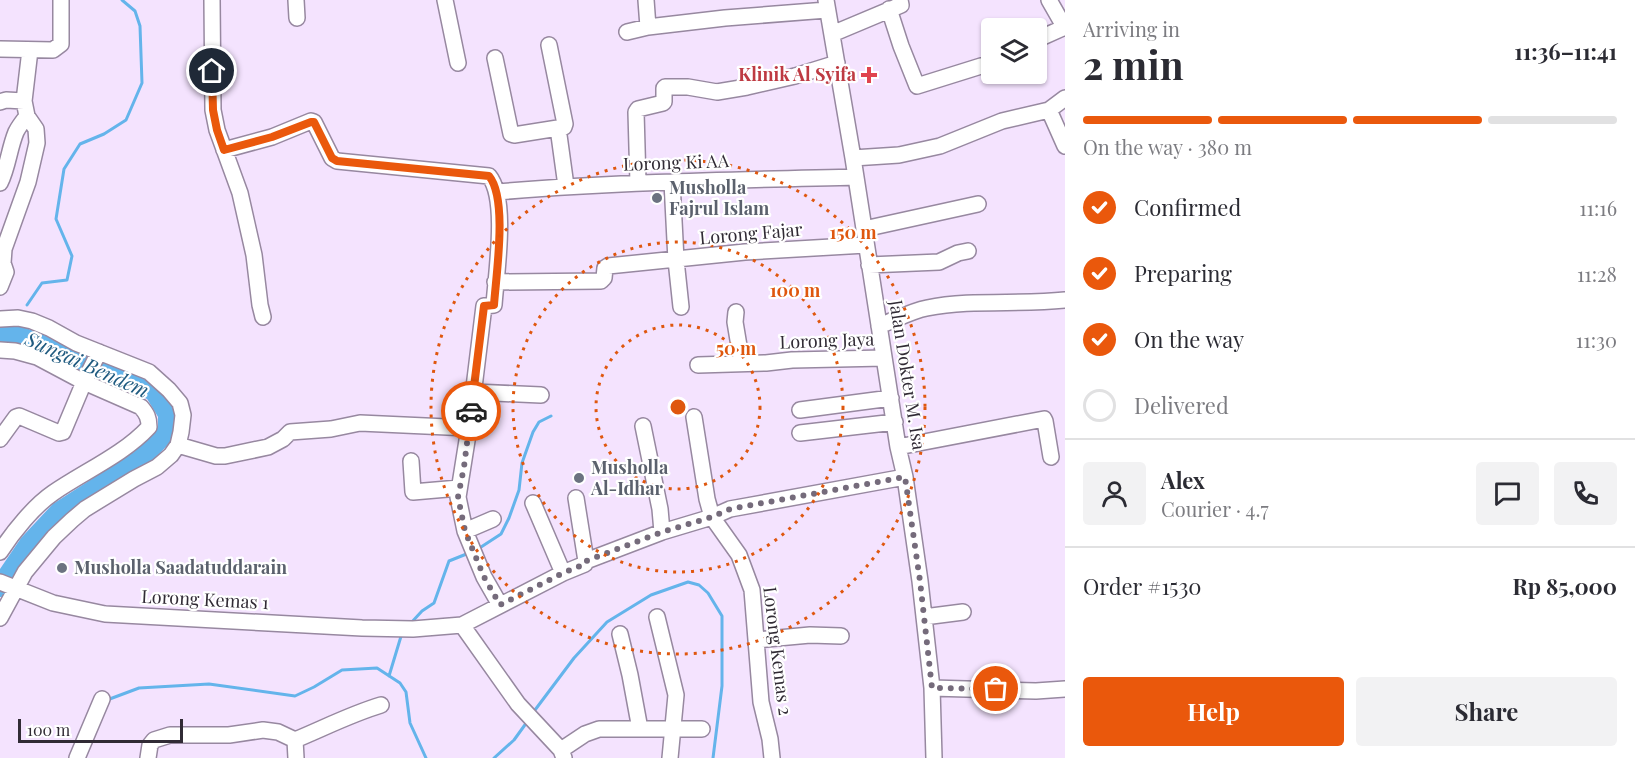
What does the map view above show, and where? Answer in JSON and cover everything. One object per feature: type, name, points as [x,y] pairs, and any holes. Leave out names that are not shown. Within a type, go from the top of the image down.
[{"type":"street","points":[[0,49],[53,50],[61,44],[61,0]]},
{"type":"street","points":[[212,0],[213,110],[217,130],[240,193],[254,255],[260,305],[264,317]]},
{"type":"street","points":[[296,0],[297,18]]},
{"type":"street","points":[[445,0],[458,63]]},
{"type":"street","points":[[646,0],[648,27]]},
{"type":"street","points":[[1047,35],[1065,28],[1049,0]]},
{"type":"street","points":[[627,32],[648,27],[826,5]]},
{"type":"street","name":"Jalan Dokter M. Isa","points":[[826,5],[853,158],[898,447],[905,477],[932,688],[934,758]]},
{"type":"street","points":[[832,34],[895,5],[901,46],[916,86],[981,66]]},
{"type":"street","points":[[495,58],[512,134],[564,127],[549,45]]},
{"type":"street","points":[[0,183],[26,108],[30,50]]},
{"type":"street","points":[[638,183],[636,112],[663,104],[664,88],[688,87],[717,92],[795,76],[837,63]]},
{"type":"street","points":[[0,102],[6,100],[26,108],[35,125],[37,143],[28,182],[4,249],[3,263],[6,272],[0,287]]},
{"type":"street","points":[[853,158],[898,154],[940,146],[1002,121],[1057,104],[1065,146]]},
{"type":"street","points":[[224,150],[272,137],[314,122],[332,158],[337,161],[491,178],[497,192],[500,236],[494,305],[484,306],[464,467],[458,497],[465,531],[484,577],[500,605]]},
{"type":"street","points":[[558,128],[566,186]]},
{"type":"street","name":"Lorong Ki AA","points":[[497,192],[566,186],[856,177]]},
{"type":"street","points":[[672,182],[681,307]]},
{"type":"street","points":[[864,229],[978,204]]},
{"type":"street","name":"Lorong Fajar","points":[[495,282],[601,280],[608,266],[745,252],[866,245]]},
{"type":"street","points":[[869,265],[939,262],[968,251]]},
{"type":"street","points":[[879,326],[925,308],[974,303],[1033,303],[1065,300]]},
{"type":"street","points":[[736,312],[735,322],[742,364]]},
{"type":"street","points":[[0,319],[18,318],[32,321],[97,355],[148,372],[158,378],[175,396],[180,403],[183,415],[178,445],[171,456],[72,519],[25,572],[8,585],[0,618]]},
{"type":"street","points":[[0,350],[15,351],[37,357],[86,378],[141,407],[148,414],[149,427],[120,451],[51,495],[13,532],[0,552]]},
{"type":"street","points":[[0,439],[16,417],[22,416],[59,433],[63,432],[97,355]]},
{"type":"street","name":"Lorong Jaya","points":[[698,365],[884,358]]},
{"type":"street","points":[[473,392],[541,395]]},
{"type":"street","points":[[800,410],[891,398]]},
{"type":"street","name":"Lorong Kemas 2","points":[[694,417],[712,517],[739,555],[752,590],[761,702],[772,758]]},
{"type":"street","points":[[898,447],[1044,419],[1051,458]]},
{"type":"street","points":[[800,433],[894,422]]},
{"type":"street","points":[[178,445],[216,456],[268,447],[283,439],[290,432],[331,429],[360,423],[469,428]]},
{"type":"street","points":[[643,426],[660,509],[662,532]]},
{"type":"street","points":[[411,461],[412,492],[459,488]]},
{"type":"street","points":[[702,729],[599,729],[585,734],[562,754],[518,704],[462,625],[585,564],[586,561],[730,509],[905,477]]},
{"type":"street","points":[[576,498],[586,561]]},
{"type":"street","points":[[533,503],[563,573]]},
{"type":"street","points":[[465,531],[493,519]]},
{"type":"street","name":"Lorong Kemas 1","points":[[8,585],[53,603],[105,614],[175,616],[352,628],[412,629],[462,625]]},
{"type":"street","points":[[924,617],[963,612]]},
{"type":"street","points":[[657,616],[676,695],[670,758]]},
{"type":"street","points":[[620,634],[640,729]]},
{"type":"street","points":[[757,640],[810,635],[841,636]]},
{"type":"street","points":[[932,688],[1036,691],[1065,688]]},
{"type":"street","points":[[77,758],[102,699]]},
{"type":"street","points":[[148,758],[150,745],[154,740],[170,735],[229,735],[262,730],[278,732],[295,740],[338,719],[381,705]]},
{"type":"street","points":[[295,740],[296,758]]},
{"type":"waterway","points":[[27,305],[42,283],[67,280],[72,256],[56,219],[64,169],[80,144],[104,134],[126,120],[142,83],[140,26],[135,11],[122,0]]},
{"type":"waterway","points":[[17,335],[20,325]]},
{"type":"waterway","name":"Sungai Bendem","points":[[0,336],[17,335],[154,391],[168,414],[168,430],[140,460],[59,512],[29,544],[0,587]]},
{"type":"waterway","points":[[478,549],[501,534],[519,490],[522,463],[533,432],[539,422],[551,416]]},
{"type":"waterway","points":[[410,624],[422,611],[434,603],[449,561],[469,553]]},
{"type":"waterway","points":[[532,714],[574,658],[607,622],[651,595],[688,582],[699,585],[708,593],[722,616],[722,686],[713,758]]},
{"type":"waterway","points":[[389,676],[402,633]]},
{"type":"waterway","points":[[107,700],[139,688],[209,684],[295,696],[342,670],[377,668],[400,683],[406,692],[410,723],[426,758]]},
{"type":"waterway","points":[[494,758],[514,740],[527,722]]},
{"type":"way so far","points":[[471,411],[458,497],[465,531],[484,577],[500,605],[585,564],[586,561],[730,509],[905,477],[932,688],[996,689]]},
{"type":"place","name":"Klinik Al Syifa","points":[[869,75]]},
{"type":"place","name":"Musholla Fajrul Islam","points":[[657,198]]},
{"type":"place","name":"Musholla Al-Idhar","points":[[579,478]]},
{"type":"place","name":"Musholla Saadatuddarain","points":[[62,568]]},
{"type":"route","points":[[212,71],[213,110],[224,150],[272,137],[314,122],[332,158],[337,161],[491,178],[497,192],[500,236],[494,305],[484,306],[471,411]]}]
